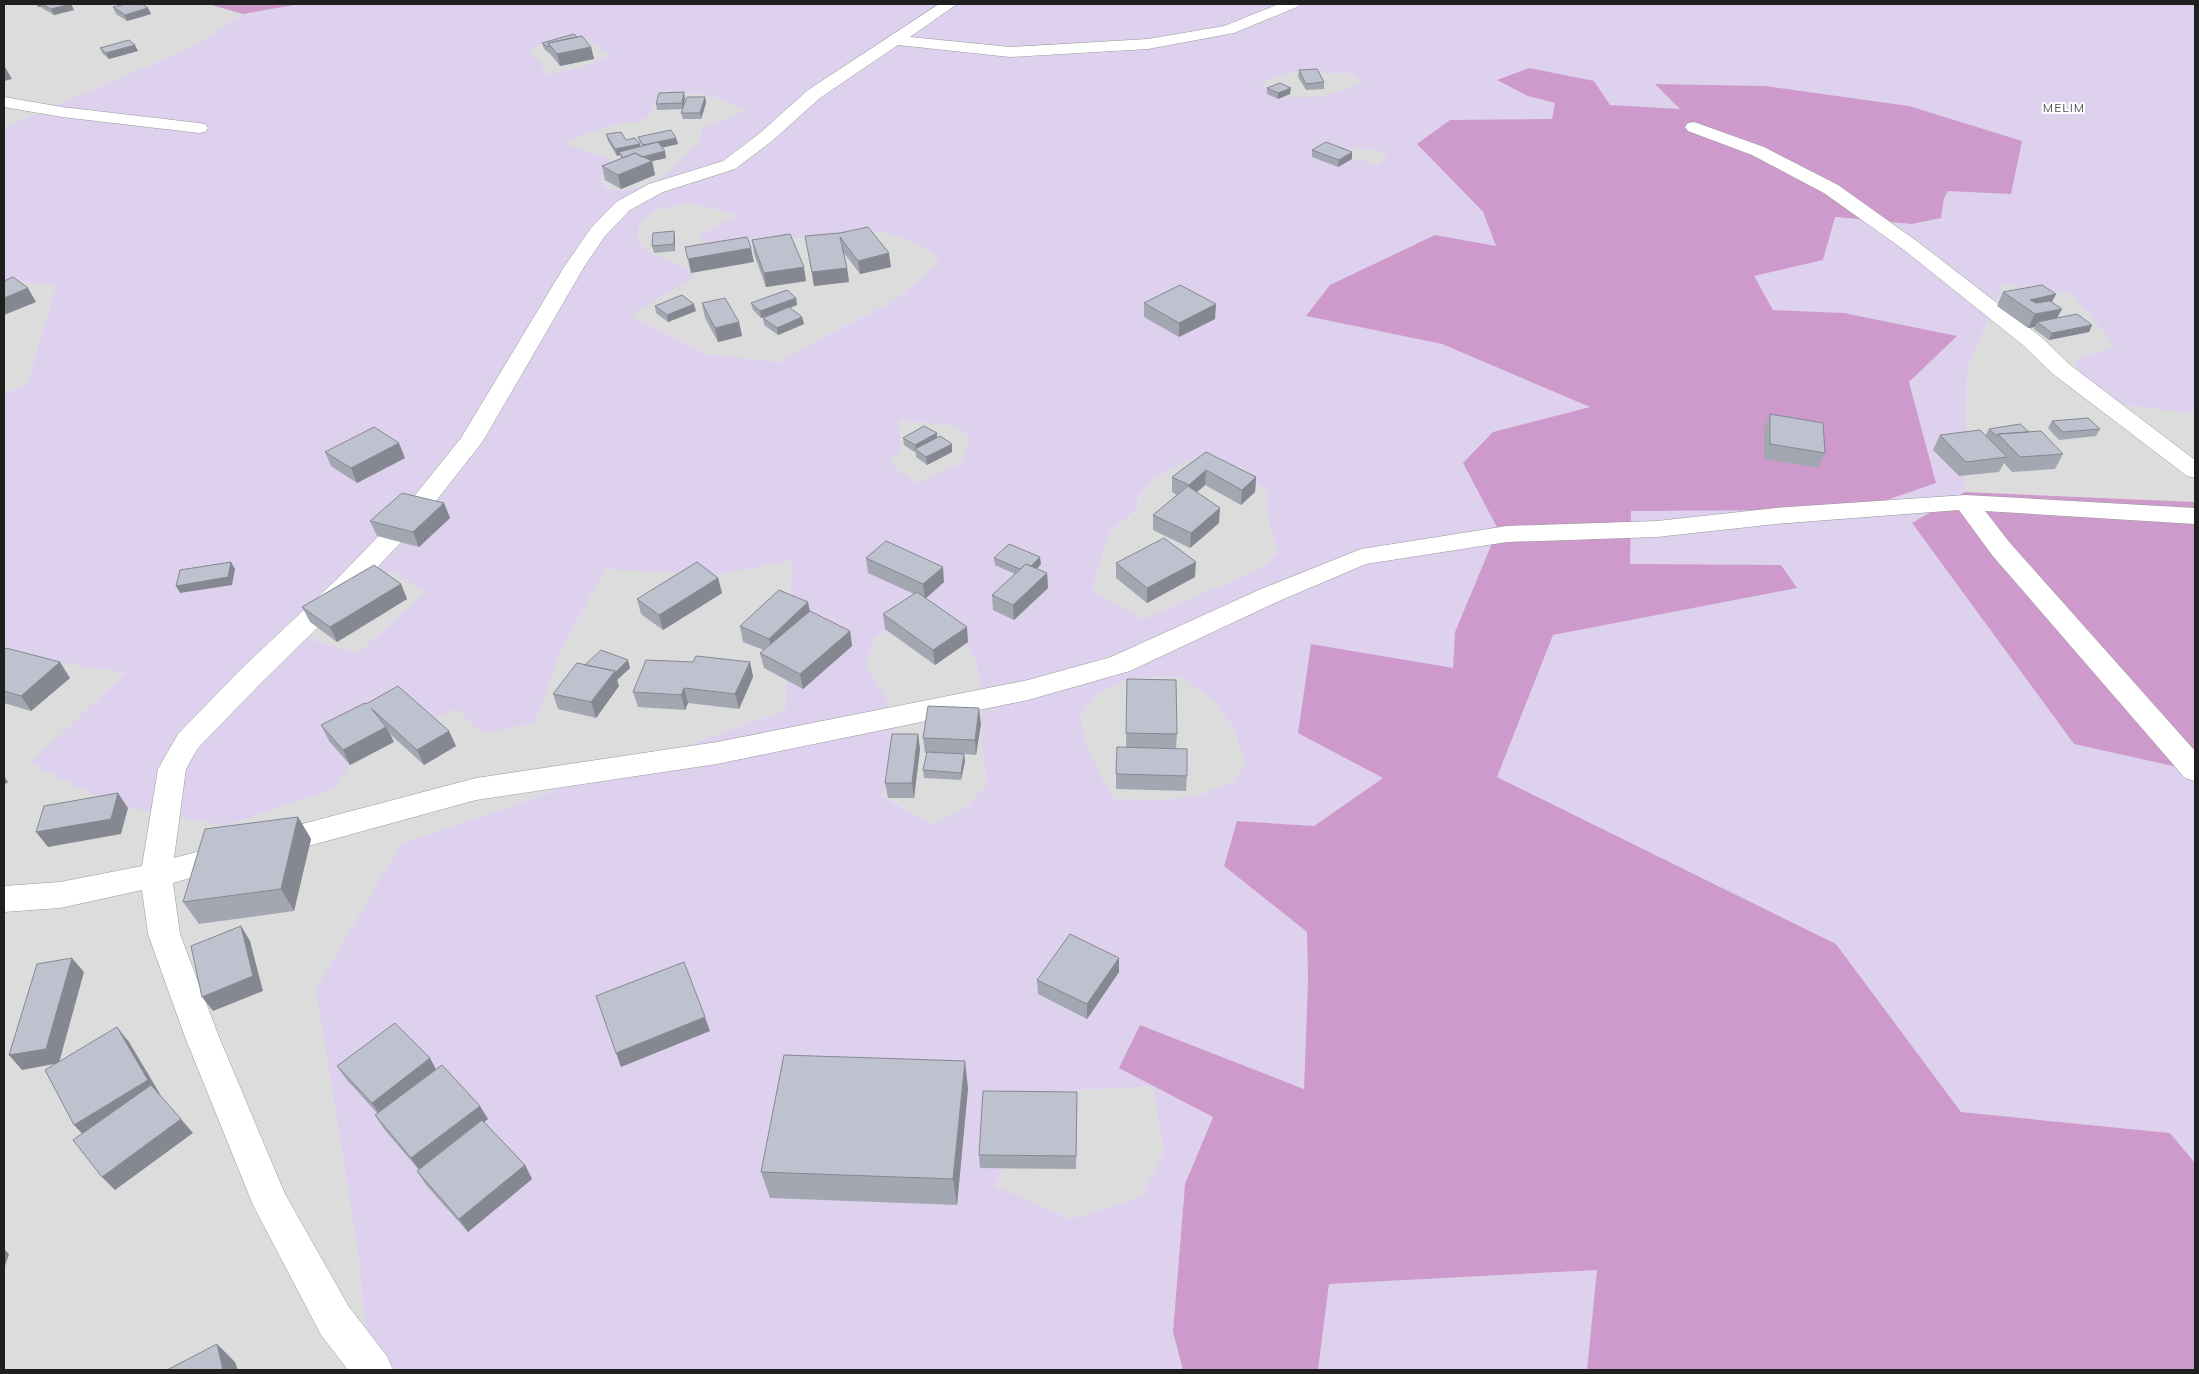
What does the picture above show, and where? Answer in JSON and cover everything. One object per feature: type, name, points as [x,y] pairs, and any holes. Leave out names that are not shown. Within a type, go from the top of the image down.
[{"type":"street","points":[[373,1370],[335,1321],[271,1205],[202,1037],[164,934],[156,875],[172,769],[188,741],[346,585],[414,512],[471,441],[574,268],[598,232],[623,206],[656,188],[729,165],[766,137],[814,94],[949,4]]},
{"type":"street","points":[[896,40],[1010,52],[1148,44],[1228,30],[1292,4]]},
{"type":"street","points":[[4,102],[62,112],[199,128]]},
{"type":"street","points":[[1694,127],[1758,151],[1831,189],[1911,246],[2032,341],[2061,369],[2195,471]]},
{"type":"street","points":[[1966,502],[2001,549],[2195,770]]},
{"type":"street","points":[[4,899],[60,895],[156,875],[476,790],[717,752],[1028,690],[1120,664],[1270,595],[1361,557],[1507,534],[1657,529],[1776,516],[1966,502],[2195,516]]},
{"type":"shaded area","points":[[4,4],[208,4],[243,14],[192,47],[4,128]]},
{"type":"shaded area","points":[[208,4],[300,4],[243,14]]},
{"type":"shaded area","points":[[300,4],[2195,4],[2195,414],[2097,401],[2073,360],[2115,346],[2072,294],[2003,284],[1967,370],[1965,492],[1912,523],[2074,744],[2195,771],[2195,1163],[2170,1133],[1961,1112],[1836,944],[1497,777],[1552,635],[1796,588],[1781,565],[1629,565],[1631,511],[1858,510],[1936,483],[1909,382],[1956,336],[1844,313],[1773,310],[1753,276],[1823,260],[1834,217],[1912,224],[1941,218],[1944,198],[1948,191],[1909,106],[1766,86],[1656,84],[1681,110],[1609,105],[1594,81],[1528,96],[1555,103],[1552,119],[1521,121],[1417,144],[1483,213],[1496,246],[1306,316],[1442,344],[1591,407],[1493,432],[1498,529],[1455,632],[1453,669],[1311,644],[1383,778],[1314,826],[1237,821],[1224,866],[1307,932],[1308,980],[1304,1089],[1140,1025],[1153,1086],[1213,1116],[1185,1184],[1173,1332],[1183,1370],[369,1370],[358,1250],[316,989],[401,844],[785,711],[792,560],[718,575],[605,569],[560,653],[535,723],[482,733],[456,709],[359,752],[334,789],[225,826],[112,804],[30,763],[126,673],[52,661],[4,645],[4,394],[27,384],[56,286],[4,279],[4,128],[192,47],[243,14]],"holes":[[[569,37],[586,39],[610,55],[589,65],[545,75],[541,62],[530,51],[539,45]],[[1307,70],[1327,74],[1349,72],[1363,83],[1321,97],[1288,97],[1260,84],[1272,78]],[[660,91],[709,95],[748,110],[703,128],[698,143],[664,176],[647,187],[626,190],[609,189],[599,180],[611,167],[611,159],[564,143],[615,124],[637,122],[648,117]],[[1353,147],[1387,154],[1379,165],[1341,155]],[[691,203],[737,215],[699,235],[710,248],[804,237],[884,232],[921,245],[940,261],[896,300],[823,337],[781,362],[705,354],[631,316],[695,275],[685,267],[655,255],[638,242],[639,225],[656,210]],[[900,420],[956,426],[970,439],[961,463],[917,484],[889,462],[901,449]],[[1187,460],[1202,460],[1241,467],[1266,491],[1269,523],[1278,552],[1264,567],[1142,620],[1092,589],[1110,532],[1138,509],[1137,500],[1153,479]],[[393,572],[426,592],[359,652],[322,644],[287,624],[337,581]],[[904,623],[961,635],[976,661],[980,682],[982,748],[987,784],[967,807],[932,824],[881,795],[890,775],[895,726],[889,704],[866,664],[875,637]],[[1152,677],[1183,678],[1214,701],[1234,729],[1246,764],[1233,782],[1203,794],[1169,800],[1115,799],[1101,777],[1086,743],[1080,716],[1097,695],[1125,680]],[[1153,1086],[1164,1152],[1142,1196],[1071,1219],[995,1186],[1039,1092]]]},
{"type":"shaded area","points":[[569,37],[586,39],[610,55],[589,65],[545,75],[541,62],[530,51],[539,45]]},
{"type":"shaded area","points":[[1529,68],[1594,81],[1610,105],[1680,109],[1655,84],[1766,86],[1909,106],[2022,141],[2011,194],[1948,191],[1944,198],[1941,218],[1912,224],[1835,217],[1823,260],[1754,276],[1773,310],[1844,313],[1957,336],[1909,382],[1936,483],[1858,510],[1631,511],[1630,564],[1781,565],[1797,588],[1553,635],[1497,777],[1836,944],[1961,1112],[2170,1133],[2195,1163],[2195,1370],[1587,1370],[1597,1270],[1329,1284],[1318,1370],[1183,1370],[1173,1332],[1185,1184],[1213,1117],[1119,1068],[1140,1025],[1304,1089],[1308,980],[1307,932],[1224,866],[1237,821],[1314,826],[1383,778],[1298,733],[1311,644],[1453,668],[1455,632],[1498,529],[1463,463],[1493,432],[1590,407],[1442,344],[1306,316],[1330,285],[1435,235],[1496,246],[1483,212],[1417,144],[1450,120],[1552,119],[1555,103],[1528,96],[1497,80]]},
{"type":"shaded area","points":[[1307,70],[1327,74],[1349,72],[1363,83],[1321,97],[1288,97],[1260,84],[1272,78]]},
{"type":"shaded area","points":[[660,91],[709,95],[749,110],[703,128],[698,143],[664,176],[647,187],[626,190],[610,189],[599,180],[611,167],[563,143],[616,124],[637,122],[648,117]]},
{"type":"shaded area","points":[[1353,147],[1388,153],[1379,165],[1341,155]]},
{"type":"shaded area","points":[[691,203],[737,215],[699,235],[710,248],[804,237],[884,232],[921,245],[941,261],[896,300],[823,337],[781,362],[705,354],[630,316],[694,275],[685,267],[655,255],[638,242],[639,225],[656,210]]},
{"type":"shaded area","points":[[4,279],[56,286],[27,384],[4,394]]},
{"type":"shaded area","points":[[2003,284],[2072,294],[2115,346],[2073,360],[2097,401],[2195,414],[2195,502],[1965,492],[1967,370]]},
{"type":"shaded area","points":[[900,420],[956,426],[970,439],[961,463],[917,484],[889,462],[901,449]]},
{"type":"shaded area","points":[[1187,460],[1202,460],[1241,468],[1266,491],[1269,523],[1278,552],[1264,567],[1142,620],[1092,589],[1110,532],[1138,510],[1137,501],[1153,479]]},
{"type":"shaded area","points":[[1965,492],[2195,502],[2195,771],[2074,744],[1912,523]]},
{"type":"shaded area","points":[[792,559],[785,711],[401,844],[358,1250],[369,1370],[4,1370],[4,645],[52,661],[126,673],[31,763],[359,752],[456,709],[535,723],[560,653],[605,569],[718,575]]},
{"type":"shaded area","points":[[394,572],[426,592],[359,652],[323,644],[287,624],[337,581]]},
{"type":"shaded area","points":[[904,623],[961,635],[976,661],[980,682],[982,748],[987,785],[967,807],[932,824],[881,794],[890,775],[866,664],[875,637]]},
{"type":"shaded area","points":[[1152,677],[1183,678],[1214,701],[1234,729],[1246,764],[1233,783],[1203,794],[1169,800],[1116,799],[1101,777],[1086,743],[1080,715],[1097,695],[1125,680]]},
{"type":"shaded area","points":[[1153,1086],[1164,1152],[1142,1196],[1071,1219],[995,1186],[1039,1092]]},
{"type":"shaded area","points":[[1598,1270],[1587,1370],[1318,1370],[1329,1284]]},
{"type":"building","points":[[42,4],[71,4],[51,9]]},
{"type":"building","points":[[126,4],[142,4],[148,8],[125,15],[113,7]]},
{"type":"building","points":[[574,34],[577,37],[548,43],[548,47],[542,43]]},
{"type":"building","points":[[582,36],[591,47],[557,54],[548,43]]},
{"type":"building","points":[[129,40],[135,45],[106,53],[100,48]]},
{"type":"building","points":[[1317,69],[1324,82],[1306,84],[1299,70]]},
{"type":"building","points":[[1280,83],[1291,88],[1278,93],[1267,88]]},
{"type":"building","points":[[684,92],[682,103],[656,104],[659,93]]},
{"type":"building","points":[[687,97],[705,97],[700,113],[681,113]]},
{"type":"building","points":[[671,130],[676,138],[643,145],[638,137]]},
{"type":"building","points":[[621,132],[626,140],[635,138],[640,144],[615,149],[606,134]]},
{"type":"building","points":[[658,142],[665,151],[642,157],[635,153],[623,158],[619,152]]},
{"type":"building","points":[[1326,142],[1352,152],[1339,160],[1312,150]]},
{"type":"building","points":[[635,153],[652,161],[618,175],[602,166]]},
{"type":"building","points":[[868,227],[889,253],[858,261],[840,237],[847,268],[812,272],[805,236],[840,233]]},
{"type":"building","points":[[674,231],[674,244],[652,246],[653,233]]},
{"type":"building","points":[[790,234],[804,267],[764,273],[752,240]]},
{"type":"building","points":[[747,237],[751,248],[688,259],[685,247]]},
{"type":"building","points":[[13,277],[28,288],[4,298],[4,281]]},
{"type":"building","points":[[1180,285],[1216,304],[1179,323],[1144,303]]},
{"type":"building","points":[[2042,285],[2056,294],[2030,300],[2036,303],[2050,301],[2062,309],[2035,314],[2003,292]]},
{"type":"building","points":[[787,290],[796,298],[760,311],[751,303]]},
{"type":"building","points":[[682,295],[694,304],[667,315],[655,306]]},
{"type":"building","points":[[725,298],[739,322],[715,328],[702,303]]},
{"type":"building","points":[[789,307],[802,317],[777,328],[763,318]]},
{"type":"building","points":[[2077,314],[2092,325],[2052,333],[2037,322]]},
{"type":"building","points":[[1770,414],[1823,423],[1825,453],[1770,444]]},
{"type":"building","points":[[2088,418],[2100,429],[2063,432],[2052,421]]},
{"type":"building","points":[[2020,424],[2029,432],[1998,434],[1997,436],[1989,429]]},
{"type":"building","points":[[924,426],[937,433],[915,445],[903,438]]},
{"type":"building","points":[[374,427],[399,443],[351,468],[325,452]]},
{"type":"building","points":[[1980,430],[2007,457],[1966,462],[1940,435]]},
{"type":"building","points":[[2041,431],[2063,454],[2020,457],[1998,434]]},
{"type":"building","points":[[940,436],[952,444],[926,457],[915,449]]},
{"type":"building","points":[[1206,452],[1256,477],[1242,490],[1206,470],[1189,485],[1172,477]]},
{"type":"building","points":[[1188,486],[1220,508],[1191,533],[1153,515]]},
{"type":"building","points":[[402,493],[444,503],[413,532],[370,521]]},
{"type":"building","points":[[1164,538],[1196,562],[1147,588],[1116,563]]},
{"type":"building","points":[[886,541],[943,567],[923,584],[866,558]]},
{"type":"building","points":[[1009,544],[1040,557],[1031,566],[1026,564],[1020,569],[994,558]]},
{"type":"building","points":[[231,562],[228,577],[176,586],[180,570]]},
{"type":"building","points":[[697,562],[718,578],[659,615],[637,599]]},
{"type":"building","points":[[1026,564],[1047,573],[1013,605],[992,595]]},
{"type":"building","points":[[374,565],[401,584],[330,627],[302,607]]},
{"type":"building","points":[[779,590],[808,602],[769,639],[740,626]]},
{"type":"building","points":[[917,592],[967,627],[933,650],[883,614]]},
{"type":"building","points":[[810,611],[850,631],[800,674],[760,653]]},
{"type":"building","points":[[6,648],[60,662],[21,696],[4,691],[4,650]]},
{"type":"building","points":[[601,650],[628,660],[615,673],[615,671],[585,665]]},
{"type":"building","points":[[696,656],[750,662],[735,694],[684,688],[681,695],[633,692],[646,660],[693,662]]},
{"type":"building","points":[[577,663],[615,671],[591,702],[553,694]]},
{"type":"building","points":[[1127,679],[1176,680],[1177,734],[1126,733]]},
{"type":"building","points":[[398,686],[449,731],[417,750],[371,708],[386,727],[343,750],[321,725],[366,704]]},
{"type":"building","points":[[928,706],[979,708],[975,740],[923,738]]},
{"type":"building","points":[[892,734],[918,734],[912,783],[885,783]]},
{"type":"building","points":[[1117,747],[1187,749],[1187,776],[1116,774]]},
{"type":"building","points":[[927,752],[964,754],[961,773],[923,770]]},
{"type":"building","points":[[118,793],[111,819],[36,832],[44,806]]},
{"type":"building","points":[[298,817],[281,889],[183,902],[205,829]]},
{"type":"building","points":[[241,926],[253,976],[202,997],[191,946]]},
{"type":"building","points":[[1070,934],[1119,958],[1087,1004],[1037,980]]},
{"type":"building","points":[[72,958],[46,1049],[9,1055],[37,964]]},
{"type":"building","points":[[684,962],[705,1017],[616,1053],[596,996]]},
{"type":"building","points":[[395,1023],[430,1058],[372,1103],[337,1066]]},
{"type":"building","points":[[117,1027],[148,1080],[74,1125],[45,1070]]},
{"type":"building","points":[[784,1055],[965,1061],[953,1179],[761,1172]]},
{"type":"building","points":[[442,1065],[480,1106],[411,1158],[375,1115]]},
{"type":"building","points":[[151,1085],[181,1119],[102,1177],[73,1140]]},
{"type":"building","points":[[983,1091],[1077,1092],[1076,1156],[979,1155]]},
{"type":"building","points":[[482,1120],[525,1165],[459,1219],[417,1171]]},
{"type":"building","points":[[217,1344],[223,1370],[167,1370]]},
{"type":"district","name":"MELIM","points":[[2064,108]]}]
